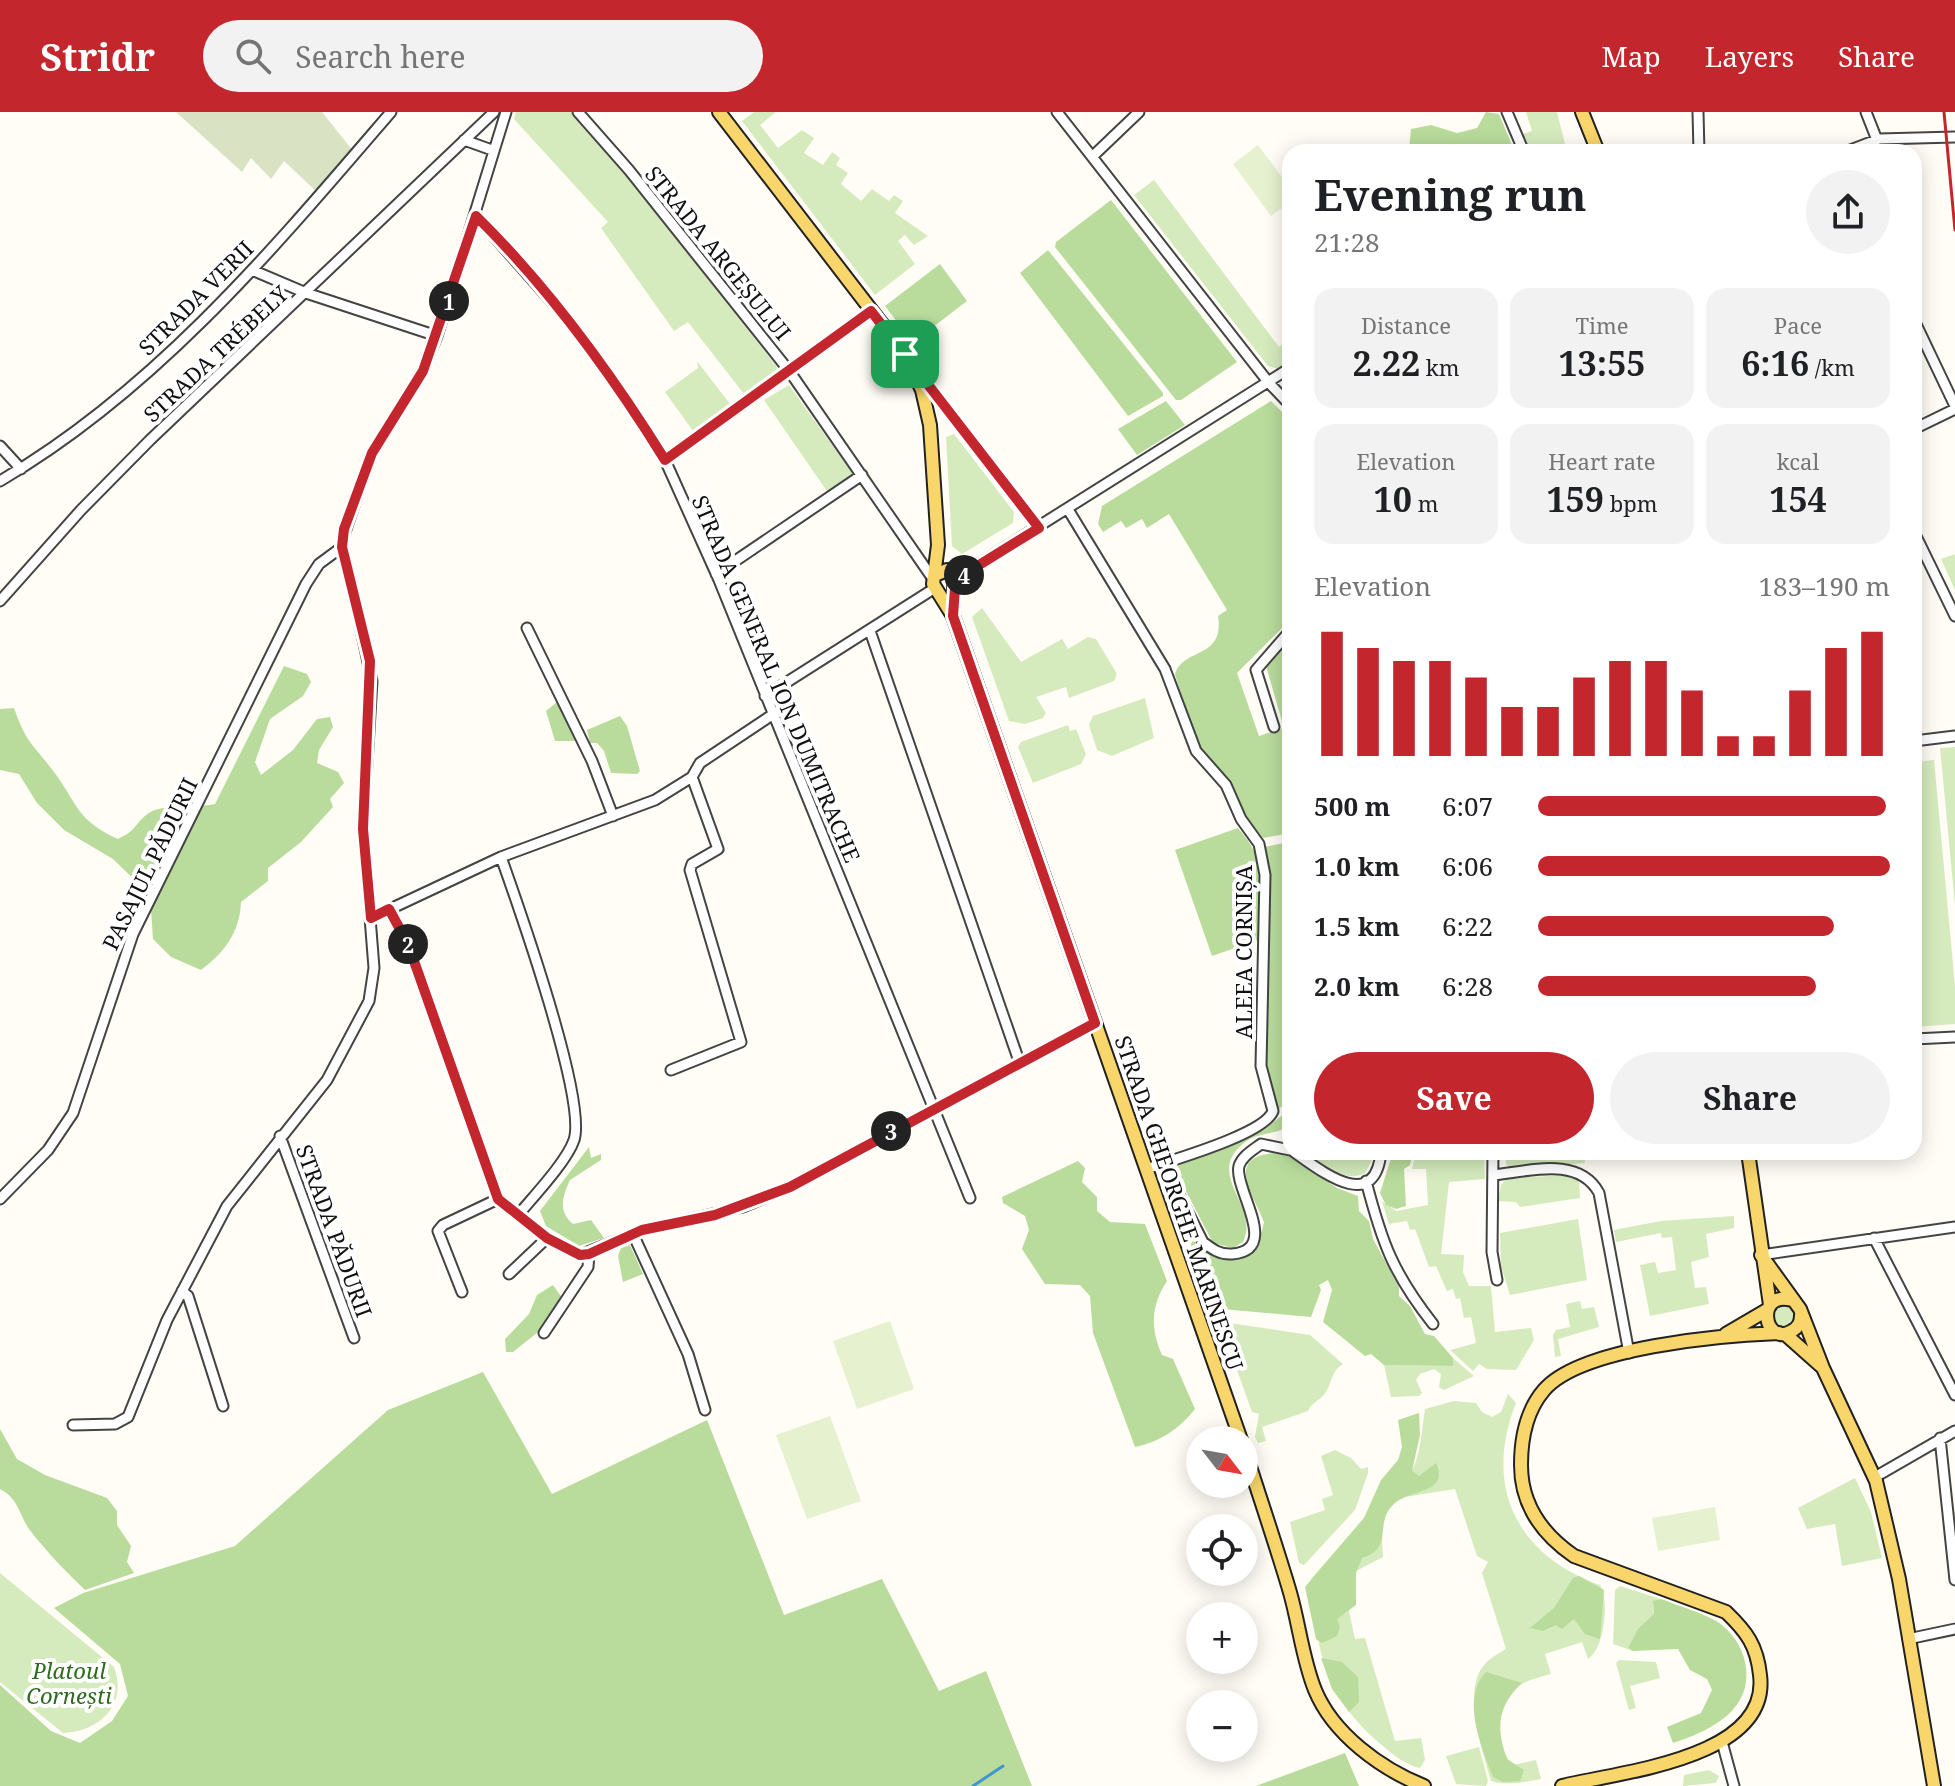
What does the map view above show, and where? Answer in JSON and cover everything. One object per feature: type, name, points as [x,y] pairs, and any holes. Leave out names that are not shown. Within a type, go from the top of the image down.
[{"type":"main road","name":"STRADA GHEORGHE MARINESCU","points":[[719,112],[905,354],[922,390],[930,425],[938,545],[936,584],[953,616],[1236,1426]]},
{"type":"main road","points":[[1582,112],[1594,144]]},
{"type":"main road","points":[[1586,125],[1587,144]]},
{"type":"main road","name":"STRADA GHEORGHE MARINESCU","points":[[938,545],[953,578],[953,616]]},
{"type":"main road","points":[[942,570],[953,578],[948,593],[936,584],[942,570]]},
{"type":"main road","points":[[1749,1160],[1770,1327],[1782,1333],[1823,1368]]},
{"type":"main road","points":[[1761,1255],[1801,1315],[1875,1477],[1887,1520],[1934,1786]]},
{"type":"main road","points":[[1723,1335],[1780,1299],[1792,1300]]},
{"type":"main road","points":[[1562,1786],[1699,1753],[1722,1742],[1742,1726],[1756,1705],[1761,1683],[1758,1652],[1746,1630],[1726,1612],[1574,1556],[1554,1542],[1528,1505],[1521,1470],[1521,1438],[1531,1410],[1544,1390],[1578,1367],[1629,1353],[1723,1335],[1795,1330],[1801,1315]]},
{"type":"main road","points":[[1258,1492],[1290,1591],[1316,1692],[1358,1746],[1383,1764],[1424,1786]]},
{"type":"street","name":"STRADA TRÉBELY","points":[[0,601],[81,510],[140,450],[308,293],[494,112]]},
{"type":"street","name":"STRADA PĂDURII","points":[[73,1425],[115,1424],[128,1417],[182,1291],[227,1206],[338,1063],[367,1007],[374,968],[363,829],[370,661],[342,547],[344,529],[372,453],[423,371],[437,336],[492,168],[492,150],[506,112]]},
{"type":"street","name":"STRADA ARGEȘULUI","points":[[578,112],[629,170],[790,372],[936,584]]},
{"type":"street","points":[[1057,112],[1282,397]]},
{"type":"street","points":[[1093,156],[1139,112]]},
{"type":"street","points":[[1507,112],[1521,144]]},
{"type":"street","points":[[1698,112],[1699,144]]},
{"type":"street","points":[[1866,112],[1877,140]]},
{"type":"street","name":"STRADA VERII","points":[[0,481],[90,421],[171,351],[252,270],[384,115]]},
{"type":"street","points":[[1866,144],[1877,140],[1955,137]]},
{"type":"street","points":[[464,140],[492,150]]},
{"type":"street","name":"STRADA GENERAL ION DUMITRACHE","points":[[476,216],[566,318],[636,413],[665,460],[716,574],[970,1198]]},
{"type":"street","points":[[252,270],[308,293],[437,336]]},
{"type":"street","points":[[665,460],[871,311]]},
{"type":"street","points":[[1922,337],[1955,407],[1922,425]]},
{"type":"street","points":[[905,354],[1039,528]]},
{"type":"street","points":[[953,578],[1069,511],[1282,374]]},
{"type":"street","points":[[0,446],[21,469]]},
{"type":"street","points":[[716,574],[862,475]]},
{"type":"street","name":"ALEEA CORNIȘA","points":[[1069,511],[1165,669],[1191,741],[1226,785],[1262,854],[1265,875],[1261,1066],[1273,1111],[1265,1124],[1146,1169]]},
{"type":"street","name":"PASAJUL PĂDURII","points":[[0,1199],[48,1150],[73,1113],[133,934],[198,810],[306,584],[330,553],[342,547]]},
{"type":"street","points":[[1922,548],[1955,616]]},
{"type":"street","points":[[765,696],[870,631],[936,584]]},
{"type":"street","points":[[527,628],[592,761],[613,816]]},
{"type":"street","points":[[870,631],[1020,1064]]},
{"type":"street","points":[[1274,727],[1256,670],[1282,640]]},
{"type":"street","points":[[371,918],[501,857],[655,800],[692,777],[700,763],[772,715]]},
{"type":"street","points":[[1922,740],[1955,736]]},
{"type":"street","points":[[671,1070],[741,1042],[690,870],[692,864],[718,849],[692,777]]},
{"type":"street","points":[[501,857],[555,1028],[576,1117],[572,1144],[519,1214]]},
{"type":"street","points":[[389,909],[408,944],[498,1199],[547,1238],[580,1255],[633,1234],[743,1207],[790,1187],[1095,1023]]},
{"type":"street","points":[[1922,1039],[1955,1037]]},
{"type":"street","name":"STRADA PĂDURII","points":[[280,1136],[354,1338]]},
{"type":"street","points":[[1163,1163],[1203,1242],[1222,1254],[1239,1253],[1250,1244],[1255,1231],[1254,1218],[1239,1179],[1239,1165],[1249,1152],[1261,1144],[1282,1149]]},
{"type":"street","points":[[1305,1160],[1337,1182],[1366,1184]]},
{"type":"street","points":[[1366,1184],[1379,1160]]},
{"type":"street","points":[[1493,1160],[1492,1252],[1497,1280]]},
{"type":"street","points":[[1494,1175],[1565,1168],[1581,1172],[1592,1180],[1599,1193],[1629,1353]]},
{"type":"street","points":[[1366,1184],[1385,1251],[1397,1276],[1433,1324]]},
{"type":"street","points":[[462,1292],[438,1231],[443,1225],[498,1199]]},
{"type":"street","points":[[1761,1255],[1955,1227]]},
{"type":"street","points":[[633,1234],[688,1354],[705,1410]]},
{"type":"street","points":[[509,1274],[547,1238]]},
{"type":"street","points":[[1874,1238],[1955,1395]]},
{"type":"street","points":[[544,1333],[588,1267],[589,1254]]},
{"type":"street","points":[[182,1291],[188,1296],[223,1406]]},
{"type":"street","points":[[1875,1477],[1955,1431]]},
{"type":"street","points":[[1940,1438],[1955,1580]]},
{"type":"street","points":[[1908,1639],[1955,1629]]},
{"type":"street","points":[[1722,1742],[1734,1786]]},
{"type":"green space","points":[[176,112],[322,112],[353,151],[317,192],[284,161],[271,179],[251,158],[242,172]]},
{"type":"green space","points":[[516,112],[571,112],[625,174],[777,367],[777,371],[744,394],[688,322],[674,331],[601,228],[608,222],[514,119]]},
{"type":"green space","points":[[754,112],[776,112],[760,125],[778,148],[802,130],[814,138],[804,153],[823,165],[832,152],[840,158],[836,165],[848,173],[841,184],[861,201],[872,189],[889,201],[894,195],[903,201],[895,213],[928,236],[914,245],[905,235],[898,241],[915,264],[875,295],[742,121]]},
{"type":"green space","points":[[1486,112],[1499,114],[1512,144],[1410,144],[1411,129],[1431,125],[1457,133],[1477,128]]},
{"type":"green space","points":[[1526,112],[1557,112],[1565,144],[1526,144],[1523,134],[1532,131]]},
{"type":"green space","points":[[1258,145],[1282,177],[1282,208],[1271,216],[1233,164]]},
{"type":"green space","points":[[1154,180],[1279,347],[1282,345],[1282,367],[1278,369],[1268,366],[1134,195]]},
{"type":"green space","points":[[1111,200],[1237,362],[1181,400],[1176,400],[1055,247],[1056,242]]},
{"type":"green space","points":[[1048,250],[1163,396],[1128,416],[1020,273]]},
{"type":"green space","points":[[940,264],[967,301],[916,340],[911,340],[885,306]]},
{"type":"green space","points":[[697,361],[730,404],[693,431],[665,392],[698,368]]},
{"type":"green space","points":[[789,385],[853,474],[851,479],[829,494],[764,400]]},
{"type":"green space","points":[[1166,401],[1185,425],[1137,455],[1118,429]]},
{"type":"green space","points":[[1271,401],[1282,412],[1282,628],[1237,673],[1259,736],[1282,729],[1282,834],[1263,838],[1240,811],[1231,782],[1199,749],[1175,675],[1179,666],[1215,640],[1218,616],[1227,610],[1169,514],[1147,528],[1142,519],[1126,528],[1121,521],[1103,532],[1098,524],[1102,506]]},
{"type":"green space","points":[[954,434],[1014,512],[1013,523],[962,554],[952,546],[946,437]]},
{"type":"green space","points":[[1955,554],[1955,590],[1941,559]]},
{"type":"green space","points":[[982,608],[1021,662],[1062,639],[1068,649],[1088,637],[1096,639],[1117,674],[1114,681],[1069,698],[1066,687],[1036,697],[1046,713],[1043,718],[1025,724],[1009,721],[972,617]]},
{"type":"green space","points":[[1282,649],[1282,721],[1266,666]]},
{"type":"green space","points":[[284,666],[307,674],[311,682],[303,696],[270,719],[255,762],[261,775],[293,750],[317,719],[330,717],[333,727],[319,750],[317,763],[338,772],[344,783],[330,799],[333,807],[301,842],[268,868],[268,881],[241,902],[238,923],[229,941],[201,970],[171,957],[153,939],[150,895],[113,859],[64,830],[37,803],[19,774],[0,770],[0,709],[14,708],[26,736],[79,810],[94,825],[118,839],[152,811],[215,804]]},
{"type":"green space","points":[[1145,698],[1154,738],[1112,756],[1097,750],[1089,725],[1093,716]]},
{"type":"green space","points":[[557,702],[576,741],[555,741],[546,711]]},
{"type":"green space","points":[[620,716],[627,726],[640,771],[637,774],[611,773],[604,751],[597,743],[590,743],[587,730]]},
{"type":"green space","points":[[1068,725],[1070,731],[1076,729],[1086,754],[1081,764],[1033,783],[1018,747],[1021,742]]},
{"type":"green space","points":[[1955,747],[1955,905],[1940,748]]},
{"type":"green space","points":[[1934,760],[1955,986],[1955,1024],[1922,1026],[1922,761]]},
{"type":"green space","points":[[1238,828],[1260,868],[1262,894],[1258,940],[1212,956],[1175,850]]},
{"type":"green space","points":[[1282,844],[1282,1106],[1277,1110],[1265,1071],[1264,847]]},
{"type":"green space","points":[[1282,1115],[1282,1130],[1248,1140],[1235,1152],[1230,1165],[1230,1177],[1245,1215],[1243,1242],[1233,1248],[1213,1243],[1176,1172],[1179,1164],[1265,1129]]},
{"type":"green space","points":[[589,1147],[591,1158],[601,1154],[601,1160],[570,1180],[563,1198],[563,1209],[573,1224],[591,1220],[604,1238],[579,1246],[546,1226],[540,1211]]},
{"type":"green space","points":[[1282,1154],[1282,1160],[1296,1160],[1337,1188],[1358,1196],[1359,1211],[1369,1221],[1373,1239],[1399,1287],[1399,1296],[1410,1306],[1425,1334],[1434,1336],[1453,1358],[1453,1366],[1384,1365],[1371,1354],[1365,1356],[1323,1322],[1332,1290],[1328,1280],[1319,1285],[1321,1290],[1311,1317],[1222,1309],[1209,1302],[1189,1239],[1192,1236],[1223,1259],[1239,1257],[1251,1250],[1264,1222],[1246,1179],[1246,1169],[1259,1156]]},
{"type":"green space","points":[[1317,1160],[1372,1160],[1365,1173],[1357,1176],[1334,1171]]},
{"type":"green space","points":[[1390,1160],[1411,1160],[1404,1169],[1406,1206],[1396,1209],[1386,1205],[1380,1193]]},
{"type":"green space","points":[[1414,1160],[1484,1160],[1485,1179],[1449,1182],[1441,1254],[1464,1255],[1463,1272],[1469,1286],[1491,1286],[1495,1332],[1531,1328],[1534,1340],[1516,1370],[1487,1369],[1479,1364],[1473,1371],[1450,1350],[1476,1343],[1471,1317],[1464,1318],[1460,1298],[1456,1299],[1453,1289],[1447,1291],[1436,1266],[1429,1267],[1415,1229],[1410,1230],[1407,1221],[1389,1224],[1382,1201],[1396,1211],[1428,1205],[1426,1169],[1412,1169]]},
{"type":"green space","points":[[1506,1160],[1585,1160],[1585,1163],[1513,1170]]},
{"type":"green space","points":[[1078,1161],[1085,1168],[1082,1182],[1097,1197],[1097,1211],[1110,1222],[1145,1224],[1167,1281],[1155,1308],[1155,1335],[1162,1355],[1173,1359],[1195,1409],[1168,1434],[1135,1447],[1093,1333],[1090,1296],[1080,1285],[1045,1284],[1022,1249],[1029,1230],[1025,1216],[1003,1203],[1002,1197]]},
{"type":"green space","points":[[1575,1175],[1579,1178],[1580,1198],[1520,1207],[1516,1202],[1498,1201],[1501,1185],[1507,1178]]},
{"type":"green space","points":[[1734,1216],[1734,1228],[1706,1234],[1709,1257],[1691,1262],[1695,1288],[1706,1287],[1709,1304],[1650,1316],[1640,1265],[1655,1262],[1658,1273],[1676,1270],[1672,1237],[1662,1238],[1661,1233],[1616,1242],[1614,1230],[1661,1221]]},
{"type":"green space","points":[[1578,1219],[1587,1280],[1510,1295],[1501,1266],[1500,1233]]},
{"type":"green space","points":[[630,1245],[643,1274],[623,1282],[618,1256],[621,1248]]},
{"type":"green space","points":[[553,1285],[563,1299],[543,1328],[513,1352],[506,1352],[505,1339],[529,1314],[537,1295]]},
{"type":"green space","points":[[1580,1301],[1582,1309],[1594,1307],[1599,1327],[1558,1339],[1561,1356],[1555,1357],[1553,1335],[1556,1330],[1570,1327],[1566,1304]]},
{"type":"green space","points":[[1784,1304],[1792,1308],[1796,1316],[1792,1324],[1784,1328],[1776,1324],[1772,1316],[1776,1308]]},
{"type":"green space","points":[[890,1321],[914,1389],[857,1409],[833,1341]]},
{"type":"green space","points":[[1223,1322],[1310,1335],[1343,1364],[1334,1373],[1326,1392],[1308,1411],[1262,1427],[1266,1441],[1258,1443],[1259,1414],[1252,1412],[1221,1325]]},
{"type":"green space","points":[[1453,1358],[1474,1376],[1444,1390],[1439,1387],[1441,1374],[1434,1369],[1420,1374],[1416,1380],[1422,1393],[1419,1396],[1391,1397],[1384,1365],[1452,1366]]},
{"type":"green space","points":[[483,1372],[552,1494],[707,1420],[784,1615],[882,1579],[939,1691],[986,1671],[1032,1786],[0,1786],[0,1685],[51,1731],[80,1743],[112,1721],[128,1696],[120,1664],[54,1608],[83,1593],[235,1546],[388,1410]]},
{"type":"green space","points":[[1508,1394],[1516,1403],[1503,1462],[1506,1489],[1514,1514],[1528,1536],[1547,1556],[1571,1572],[1600,1585],[1605,1602],[1604,1624],[1594,1654],[1588,1659],[1582,1642],[1545,1654],[1551,1674],[1520,1685],[1506,1701],[1500,1723],[1502,1746],[1513,1765],[1536,1760],[1541,1779],[1509,1783],[1491,1781],[1479,1738],[1474,1704],[1478,1675],[1487,1662],[1506,1649],[1482,1573],[1488,1562],[1477,1556],[1455,1489],[1392,1499],[1414,1467],[1425,1409],[1454,1401],[1476,1403],[1482,1412],[1492,1417],[1501,1412]]},
{"type":"green space","points":[[1419,1413],[1420,1435],[1412,1471],[1419,1476],[1436,1463],[1439,1473],[1437,1480],[1426,1490],[1401,1499],[1388,1511],[1378,1548],[1362,1558],[1356,1573],[1356,1605],[1337,1619],[1340,1627],[1337,1636],[1322,1643],[1316,1639],[1305,1587],[1364,1518],[1381,1480],[1398,1460],[1402,1447],[1398,1420]]},
{"type":"green space","points":[[830,1416],[861,1501],[807,1519],[776,1435]]},
{"type":"green space","points":[[0,1429],[17,1459],[45,1475],[107,1498],[117,1511],[117,1525],[131,1546],[127,1562],[134,1573],[85,1590],[56,1561],[29,1529],[14,1502],[0,1489]]},
{"type":"green space","points":[[1335,1450],[1351,1458],[1361,1469],[1368,1467],[1368,1473],[1355,1510],[1304,1565],[1299,1563],[1290,1522],[1325,1510],[1322,1499],[1333,1495],[1321,1456]]},
{"type":"green space","points":[[1855,1478],[1871,1512],[1882,1558],[1842,1566],[1835,1524],[1807,1529],[1798,1508]]},
{"type":"green space","points":[[1715,1507],[1720,1540],[1658,1551],[1652,1518]]},
{"type":"green space","points":[[1364,1518],[1382,1536],[1383,1557],[1354,1572],[1349,1611],[1355,1639],[1365,1638],[1395,1741],[1421,1738],[1425,1760],[1420,1768],[1398,1758],[1359,1724],[1334,1687],[1320,1648],[1311,1579]]},
{"type":"green space","name":"Platoul Cornești","points":[[0,1573],[114,1667],[117,1693],[114,1704],[99,1721],[89,1727],[63,1733],[0,1682]]},
{"type":"green space","points":[[1579,1576],[1604,1590],[1600,1639],[1585,1634],[1574,1619],[1562,1629],[1556,1625],[1543,1631],[1530,1628],[1554,1608],[1573,1578]]},
{"type":"green space","points":[[1620,1586],[1661,1599],[1653,1602],[1654,1614],[1628,1648],[1633,1651],[1613,1644],[1615,1590]]},
{"type":"green space","points":[[1661,1599],[1718,1622],[1735,1639],[1745,1662],[1746,1678],[1737,1705],[1727,1716],[1702,1732],[1673,1743],[1667,1727],[1701,1713],[1712,1690],[1707,1679],[1690,1670],[1678,1649],[1633,1651],[1628,1648],[1638,1629],[1654,1614],[1653,1601]]},
{"type":"green space","points":[[1321,1658],[1342,1662],[1358,1677],[1359,1702],[1349,1712],[1332,1689]]},
{"type":"green space","points":[[1619,1660],[1656,1662],[1660,1678],[1630,1686],[1636,1708],[1629,1710],[1616,1663]]},
{"type":"green space","points":[[1486,1672],[1522,1683],[1503,1709],[1500,1728],[1507,1759],[1524,1770],[1520,1781],[1503,1782],[1493,1777],[1479,1738],[1475,1695],[1478,1683]]},
{"type":"green space","points":[[1479,1747],[1488,1781],[1486,1786],[1456,1784],[1446,1756]]},
{"type":"green space","points":[[1345,1753],[1359,1786],[1256,1786]]},
{"type":"green space","points":[[1709,1770],[1719,1776],[1716,1783],[1683,1786],[1684,1775]]},
{"type":"waterway","points":[[973,1786],[1003,1766]]},
{"type":"railway","points":[[1944,112],[1955,230]]},
{"type":"route","points":[[476,216],[566,318],[636,413],[665,460],[871,311],[905,354],[1039,528],[963,575],[955,588],[953,616],[1095,1023],[790,1187],[743,1207],[642,1230],[589,1254],[580,1255],[547,1238],[498,1199],[408,944],[389,909],[371,918],[363,829],[372,681],[370,661],[342,547],[344,529],[372,453],[423,371],[476,216]]}]
